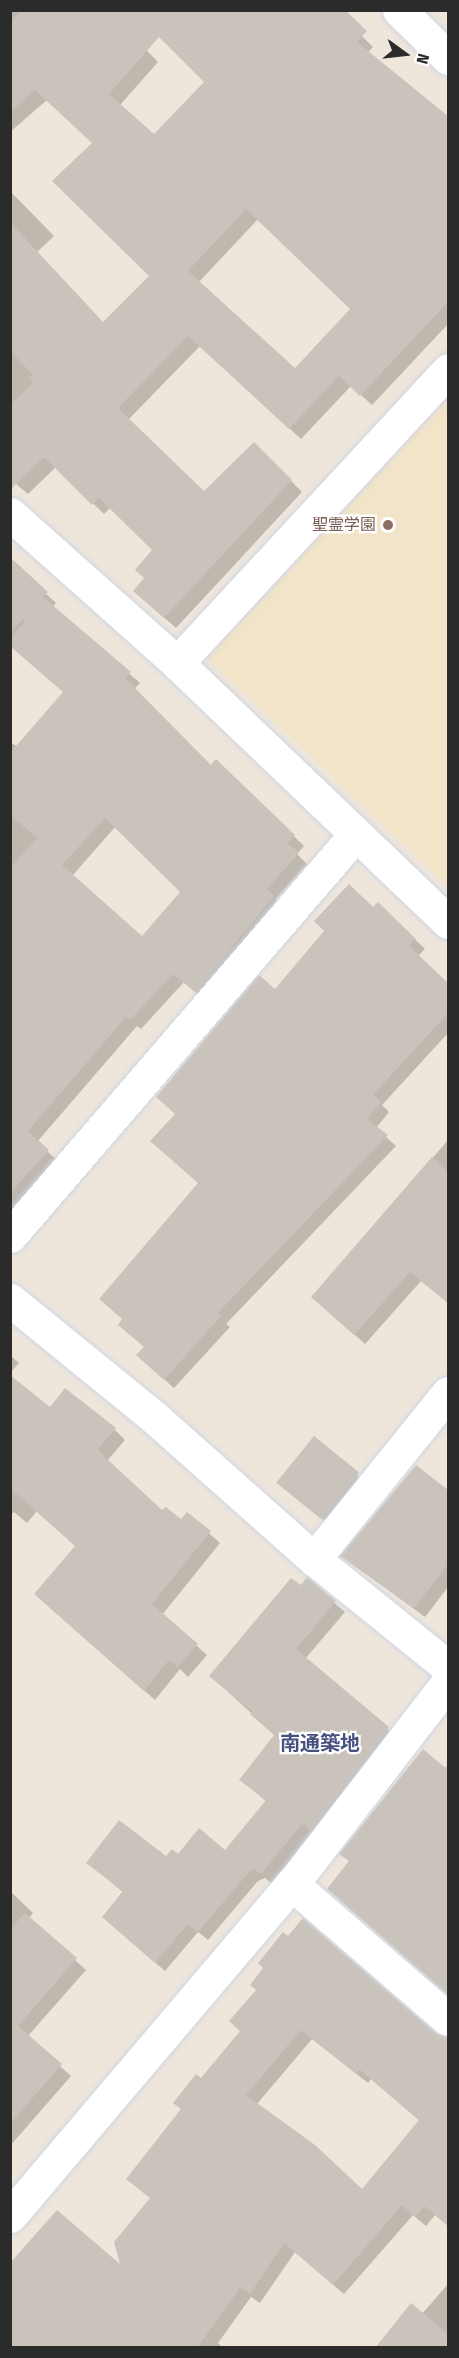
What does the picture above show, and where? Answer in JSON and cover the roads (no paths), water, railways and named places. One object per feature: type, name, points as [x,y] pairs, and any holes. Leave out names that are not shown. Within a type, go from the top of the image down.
[{"type":"street","points":[[399,10],[448,58]]},
{"type":"street","points":[[177,663],[448,370]]},
{"type":"street","points":[[10,514],[177,663],[448,922]]},
{"type":"street","points":[[10,1236],[355,835]]},
{"type":"street","points":[[10,1300],[155,1418],[314,1559],[448,1666]]},
{"type":"street","points":[[314,1559],[448,1393]]},
{"type":"street","points":[[10,2216],[292,1884],[448,1682]]},
{"type":"street","points":[[292,1884],[448,2019]]},
{"type":"place","name":"聖霊学園","points":[[388,525]]},
{"type":"district","name":"南通築地","points":[[320,1743]]}]
